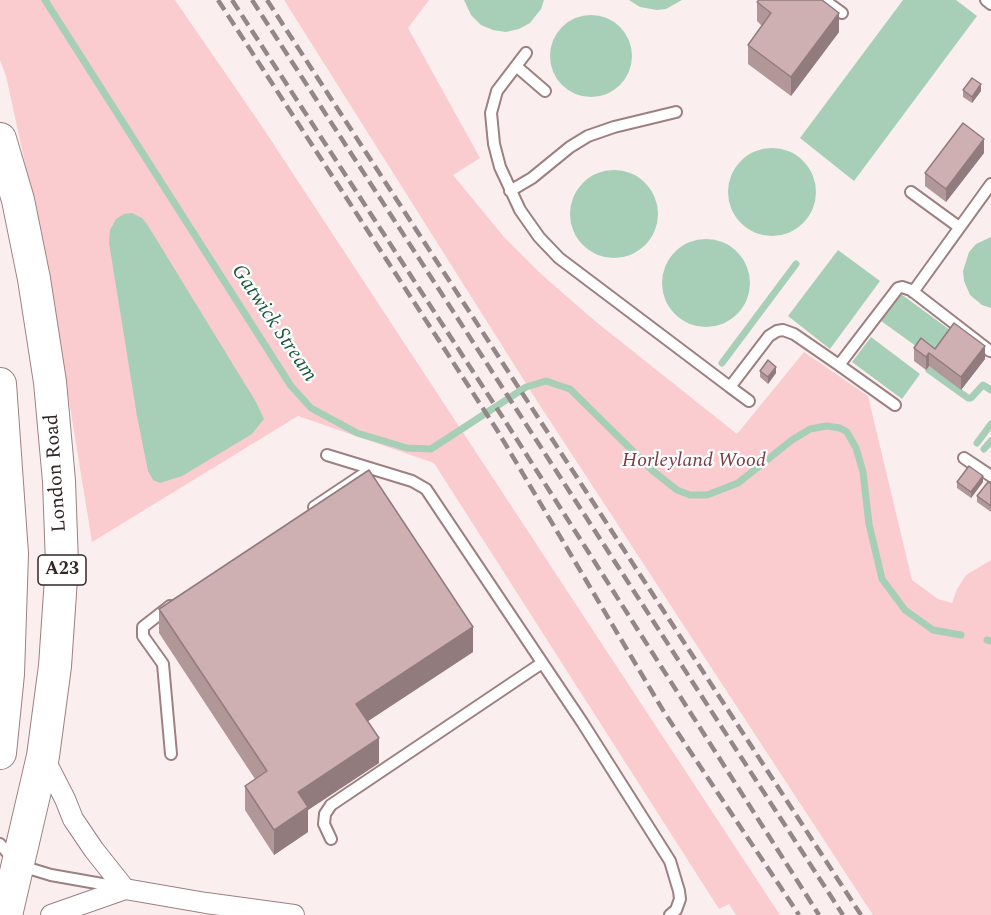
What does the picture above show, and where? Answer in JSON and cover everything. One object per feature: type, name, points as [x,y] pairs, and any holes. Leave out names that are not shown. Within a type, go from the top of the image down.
[{"type":"main road","name":"London Road","points":[[0,138],[18,200],[34,279],[50,382],[59,481],[62,564],[55,666],[43,756],[9,855],[6,915]]},
{"type":"main road","name":"A23","points":[[0,384],[12,554],[8,674],[0,753]]},
{"type":"street","points":[[43,756],[73,819],[94,850],[125,888]]},
{"type":"street","points":[[51,915],[125,888],[206,903],[294,915]]},
{"type":"lane","points":[[824,0],[842,13]]},
{"type":"lane","points":[[986,0],[991,4]]},
{"type":"lane","points":[[526,53],[497,91],[491,112],[496,156],[510,191],[531,227],[559,258],[749,401]]},
{"type":"lane","points":[[516,66],[545,91]]},
{"type":"lane","points":[[510,191],[532,178],[570,147],[588,136],[614,126],[676,112]]},
{"type":"lane","points":[[913,292],[990,187]]},
{"type":"lane","points":[[911,192],[959,227]]},
{"type":"lane","points":[[839,365],[895,291],[902,287],[913,292],[990,351]]},
{"type":"lane","points":[[730,387],[769,336],[783,330],[794,334],[895,405]]},
{"type":"lane","points":[[327,454],[412,481],[426,489],[582,722],[670,861],[680,899],[676,910],[670,915]]},
{"type":"lane","points":[[964,458],[991,476]]},
{"type":"lane","points":[[306,512],[371,469]]},
{"type":"lane","points":[[171,754],[163,664],[143,636],[143,627],[183,597]]},
{"type":"lane","points":[[331,839],[324,824],[325,814],[331,805],[542,663]]},
{"type":"lane","points":[[9,855],[51,875],[125,888]]},
{"type":"green space","points":[[0,0],[175,0],[263,128],[780,915],[736,915],[729,904],[719,909],[434,463],[298,416],[92,542],[59,339],[33,200],[6,76],[0,60]]},
{"type":"green space","name":"Horleyland Wood","points":[[284,0],[429,0],[408,28],[480,158],[453,175],[504,237],[541,274],[595,321],[737,434],[804,352],[868,396],[912,580],[938,599],[952,603],[966,575],[991,560],[991,915],[873,915],[537,401]]},
{"type":"shaded area","points":[[464,0],[544,0],[541,9],[530,23],[506,32],[481,25],[471,15]]},
{"type":"shaded area","points":[[629,0],[682,0],[666,9],[657,10],[640,7]]},
{"type":"shaded area","points":[[903,0],[956,0],[977,16],[854,181],[800,138]]},
{"type":"shaded area","points":[[591,15],[607,18],[620,27],[629,40],[632,56],[629,72],[620,85],[607,94],[591,97],[575,94],[562,85],[553,72],[550,56],[553,40],[562,27],[575,18]]},
{"type":"shaded area","points":[[772,148],[789,152],[803,161],[812,175],[816,192],[812,209],[803,223],[789,232],[772,236],[755,232],[741,223],[732,209],[728,192],[732,175],[741,161],[755,152]]},
{"type":"shaded area","points":[[614,170],[631,174],[645,183],[654,197],[658,214],[654,231],[645,245],[631,254],[614,258],[597,254],[583,245],[574,231],[570,214],[574,197],[583,183],[597,174]]},
{"type":"shaded area","points":[[132,213],[142,218],[147,224],[256,402],[264,419],[252,434],[182,476],[160,483],[153,480],[148,471],[109,243],[110,230],[116,219],[124,214]]},
{"type":"shaded area","points":[[991,237],[991,308],[982,305],[970,295],[964,281],[963,271],[969,252],[976,244]]},
{"type":"shaded area","points":[[706,239],[723,243],[737,252],[746,266],[750,283],[746,300],[737,314],[723,323],[706,327],[689,323],[675,314],[666,300],[662,283],[666,266],[675,252],[689,243]]},
{"type":"shaded area","points":[[838,250],[880,281],[830,349],[788,316]]},
{"type":"shaded area","points":[[901,294],[954,333],[934,359],[881,321]]},
{"type":"shaded area","points":[[871,337],[920,374],[902,399],[852,362]]},
{"type":"building","points":[[759,0],[822,0],[839,13],[791,77],[748,45],[771,13],[757,2]]},
{"type":"building","points":[[972,78],[981,84],[972,97],[963,90]]},
{"type":"building","points":[[963,123],[984,139],[946,189],[925,173]]},
{"type":"building","points":[[954,323],[985,346],[961,377],[929,353],[926,357],[914,348],[921,338],[935,349]]},
{"type":"building","points":[[768,360],[776,367],[768,377],[760,371]]},
{"type":"building","points":[[969,466],[983,476],[971,492],[957,482]]},
{"type":"building","points":[[369,470],[473,627],[356,704],[379,738],[298,792],[308,807],[274,830],[245,786],[267,771],[159,609]]},
{"type":"building","points":[[988,482],[991,484],[991,506],[977,496]]},
{"type":"waterway","name":"Gatwick Stream","points":[[45,0],[291,386],[311,408],[357,433],[407,448],[431,449],[526,387],[546,381],[570,389],[653,471],[677,490],[690,495],[707,495],[738,483],[792,440],[810,429],[827,426],[840,428],[847,432],[856,448],[863,472],[869,524],[882,579],[905,610],[933,630],[961,635]]},
{"type":"waterway","points":[[722,363],[796,264]]},
{"type":"waterway","points":[[929,370],[968,398],[971,398],[983,385],[991,390]]},
{"type":"waterway","points":[[977,443],[991,424]]},
{"type":"waterway","points":[[984,449],[991,441]]},
{"type":"waterway","name":"Gatwick Stream","points":[[987,640],[991,641]]},
{"type":"railway","points":[[218,0],[497,430],[664,712],[799,915]]},
{"type":"railway","points":[[232,0],[507,424],[819,915]]},
{"type":"railway","points":[[252,0],[843,915]]},
{"type":"railway","points":[[267,0],[861,915]]}]
